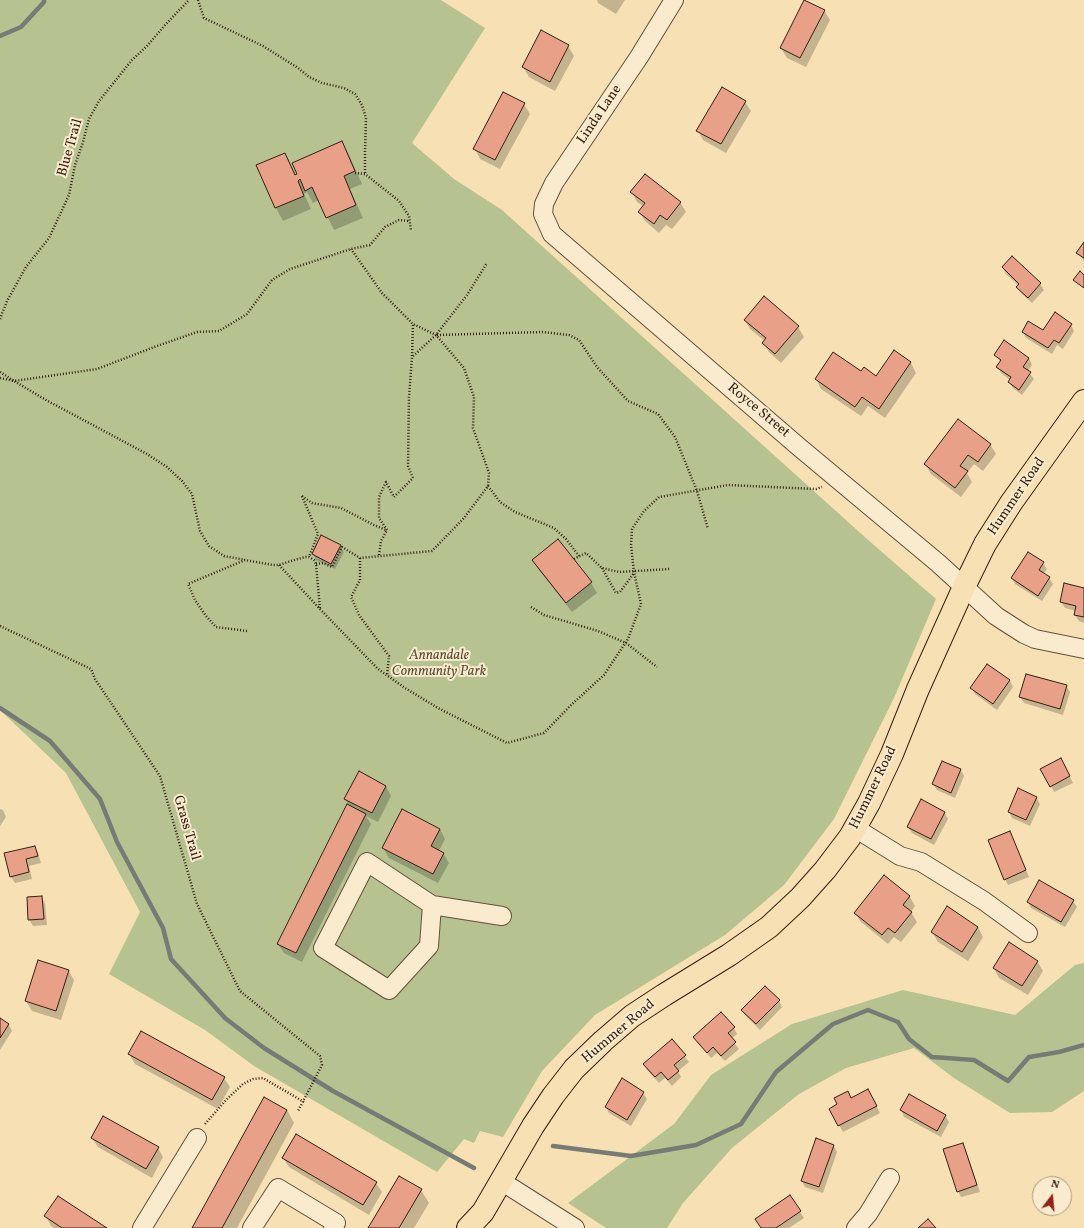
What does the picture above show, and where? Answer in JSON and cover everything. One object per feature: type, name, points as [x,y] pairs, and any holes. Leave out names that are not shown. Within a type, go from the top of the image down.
[{"type":"main road","name":"Hummer Road","points":[[468,1228],[482,1212],[533,1126],[553,1096],[574,1069],[632,1016],[729,955],[769,926],[800,898],[826,870],[870,803],[892,754],[918,689],[985,544],[1011,503],[1084,401]]},
{"type":"street","name":"Linda Lane","points":[[552,234],[544,214],[544,204],[554,184],[639,57],[674,0]]},
{"type":"street","name":"Royce Street","points":[[552,234],[842,483],[938,563],[996,616],[1024,634],[1035,639],[1084,649]]},
{"type":"street","points":[[855,828],[900,856],[921,862],[984,900],[1028,933]]},
{"type":"street","points":[[432,905],[429,946],[389,990],[323,948],[367,862],[432,905],[502,916]]},
{"type":"street","points":[[142,1228],[197,1138]]},
{"type":"street","points":[[856,1228],[868,1214],[890,1178]]},
{"type":"street","points":[[501,1181],[575,1228]]},
{"type":"street","points":[[252,1228],[278,1188],[336,1223],[334,1228]]},
{"type":"path","name":"Blue Trail","points":[[0,318],[26,267],[49,238],[69,196],[75,165],[83,142],[88,119],[99,101],[132,60],[148,46],[166,24],[189,0]]},
{"type":"path","points":[[198,0],[204,18],[263,46],[288,61],[309,77],[322,83],[344,88],[355,94],[362,105],[366,118],[364,152],[365,174]]},
{"type":"path","points":[[355,173],[365,174],[399,201],[409,216],[411,231]]},
{"type":"path","points":[[0,378],[14,381],[98,370],[157,346],[198,332],[219,331],[247,314],[272,280],[290,269],[351,249],[370,245],[385,227],[400,220],[409,221]]},
{"type":"path","points":[[316,564],[323,563],[332,567],[342,547],[360,558],[432,551],[464,518],[488,486],[489,473],[473,428],[474,396],[464,368],[436,335],[413,324],[382,293],[351,249]]},
{"type":"path","points":[[412,357],[436,335],[467,295],[487,263]]},
{"type":"path","points":[[387,530],[379,518],[379,497],[386,482],[394,497],[413,478],[408,466],[409,396],[413,324]]},
{"type":"path","points":[[436,335],[542,332],[569,335],[579,340],[597,368],[628,401],[658,414],[675,437],[698,491],[708,529]]},
{"type":"path","points":[[0,372],[46,400],[147,454],[167,467],[182,481],[192,494],[200,531],[209,546],[224,556],[279,565],[309,557],[314,560],[316,564],[320,609]]},
{"type":"path","points":[[279,565],[378,669],[405,688],[438,708],[507,743],[544,733],[570,706],[604,675],[626,643],[641,604],[634,572],[631,545],[632,529],[644,511],[660,497],[728,485],[816,489],[842,483]]},
{"type":"path","points":[[488,486],[500,502],[515,512],[554,528],[566,539],[579,556]]},
{"type":"path","points":[[309,557],[318,534],[302,496],[312,503],[342,508],[374,525],[387,530]]},
{"type":"path","points":[[379,555],[381,541],[387,530]]},
{"type":"path","points":[[574,559],[586,553],[602,568],[616,593],[620,592],[634,572]]},
{"type":"path","points":[[360,558],[360,580],[351,597],[359,615],[389,656],[388,676]]},
{"type":"path","points":[[245,560],[188,584],[195,600],[216,627],[247,631]]},
{"type":"path","points":[[602,568],[619,572],[670,569]]},
{"type":"path","points":[[531,607],[544,616],[598,631],[626,643],[657,666]]},
{"type":"path","name":"Grass Trail","points":[[0,626],[91,669],[95,679],[160,776],[197,904],[240,991],[320,1056],[322,1065],[304,1102]]},
{"type":"path","points":[[197,1138],[207,1121],[228,1098],[243,1084],[253,1079],[263,1078],[304,1102],[298,1111]]},
{"type":"green space","name":"Annandale Community Park","points":[[0,0],[441,0],[485,28],[412,143],[454,179],[502,210],[867,539],[936,599],[894,698],[834,819],[784,885],[725,935],[595,1015],[542,1071],[503,1137],[480,1131],[474,1143],[464,1139],[437,1172],[254,1066],[205,1030],[109,974],[140,912],[66,773],[0,710]]},
{"type":"green space","points":[[1084,963],[1084,1091],[1052,1112],[1010,1113],[954,1078],[914,1048],[846,1068],[799,1094],[732,1148],[683,1203],[667,1228],[606,1228],[568,1203],[674,1124],[711,1075],[792,1024],[903,990],[1015,1015],[1075,965]]},
{"type":"building","points":[[804,0],[825,10],[800,58],[780,48]]},
{"type":"building","points":[[541,30],[569,45],[550,82],[522,67]]},
{"type":"building","points":[[722,87],[746,101],[721,144],[696,131]]},
{"type":"building","points":[[503,92],[525,103],[495,160],[473,149]]},
{"type":"building","points":[[342,141],[355,171],[344,176],[356,205],[326,218],[312,187],[305,191],[300,179],[298,181],[304,196],[275,208],[256,165],[285,153],[295,175],[297,174],[292,163]]},
{"type":"building","points":[[645,174],[681,202],[667,220],[660,215],[654,224],[638,212],[645,203],[630,192]]},
{"type":"building","points":[[1084,242],[1084,258],[1076,253]]},
{"type":"building","points":[[1012,256],[1041,283],[1028,298],[1016,287],[1019,284],[1002,267]]},
{"type":"building","points":[[1080,271],[1084,275],[1084,288],[1073,280]]},
{"type":"building","points":[[764,296],[799,326],[775,354],[762,343],[766,338],[744,320]]},
{"type":"building","points":[[1055,312],[1072,324],[1059,343],[1054,340],[1048,348],[1022,332],[1028,321],[1043,330]]},
{"type":"building","points":[[1004,340],[1029,358],[1023,367],[1031,372],[1019,390],[1008,382],[1011,377],[996,367],[1001,360],[994,355]]},
{"type":"building","points":[[894,350],[911,362],[879,409],[862,397],[855,407],[815,379],[833,352],[861,371],[864,367],[876,376]]},
{"type":"building","points":[[958,419],[991,444],[978,462],[968,455],[960,466],[968,471],[955,488],[924,464]]},
{"type":"building","points":[[321,535],[341,545],[331,564],[312,554]]},
{"type":"building","points":[[558,539],[592,582],[566,603],[532,560]]},
{"type":"building","points":[[1028,552],[1044,562],[1039,570],[1050,577],[1038,596],[1011,578]]},
{"type":"building","points":[[1064,583],[1084,588],[1084,617],[1074,615],[1076,606],[1060,602]]},
{"type":"building","points":[[987,664],[1010,680],[993,704],[970,688]]},
{"type":"building","points":[[1026,674],[1067,685],[1060,709],[1019,697]]},
{"type":"building","points":[[1061,758],[1070,776],[1050,787],[1040,769]]},
{"type":"building","points":[[942,761],[961,769],[951,793],[932,784]]},
{"type":"building","points":[[359,771],[386,786],[372,813],[344,799]]},
{"type":"building","points":[[1018,788],[1037,797],[1026,820],[1008,812]]},
{"type":"building","points":[[921,799],[945,812],[931,839],[907,827]]},
{"type":"building","points":[[347,804],[366,814],[296,953],[277,944]]},
{"type":"building","points":[[402,809],[440,829],[431,846],[444,853],[433,874],[382,848]]},
{"type":"building","points":[[1010,831],[1026,870],[1004,880],[988,840]]},
{"type":"building","points":[[35,846],[38,856],[26,859],[29,872],[10,877],[4,853]]},
{"type":"building","points":[[884,875],[910,896],[903,905],[912,912],[895,933],[888,928],[882,935],[854,913]]},
{"type":"building","points":[[1039,880],[1074,900],[1061,922],[1027,902]]},
{"type":"building","points":[[42,896],[44,919],[28,920],[27,897]]},
{"type":"building","points":[[947,906],[978,927],[962,952],[931,932]]},
{"type":"building","points":[[1009,942],[1038,961],[1022,986],[993,968]]},
{"type":"building","points":[[38,960],[69,970],[56,1011],[25,1001]]},
{"type":"building","points":[[765,986],[780,1000],[756,1024],[741,1010]]},
{"type":"building","points":[[721,1012],[735,1027],[728,1033],[736,1042],[721,1056],[713,1047],[707,1053],[693,1037]]},
{"type":"building","points":[[0,1018],[9,1024],[0,1038]]},
{"type":"building","points":[[141,1031],[225,1077],[212,1100],[128,1054]]},
{"type":"building","points":[[672,1039],[686,1055],[674,1065],[679,1071],[668,1080],[661,1072],[655,1077],[643,1064]]},
{"type":"building","points":[[622,1078],[644,1092],[627,1120],[605,1107]]},
{"type":"building","points":[[868,1089],[877,1106],[838,1126],[829,1109],[837,1104],[834,1098],[848,1091],[851,1098]]},
{"type":"building","points":[[909,1094],[946,1115],[937,1131],[900,1110]]},
{"type":"building","points":[[264,1097],[287,1110],[222,1228],[192,1228]]},
{"type":"building","points":[[103,1116],[159,1147],[146,1169],[91,1138]]},
{"type":"building","points":[[296,1134],[377,1182],[363,1205],[282,1158]]},
{"type":"building","points":[[816,1138],[834,1145],[819,1187],[801,1181]]},
{"type":"building","points":[[963,1143],[977,1185],[957,1192],[943,1149]]},
{"type":"building","points":[[399,1176],[422,1189],[399,1228],[368,1228]]},
{"type":"building","points":[[790,1195],[801,1211],[776,1228],[761,1228],[755,1219]]},
{"type":"building","points":[[58,1196],[107,1228],[62,1228],[44,1216]]},
{"type":"building","points":[[928,1219],[936,1228],[918,1228]]},
{"type":"waterway","points":[[0,36],[21,27],[44,2],[44,0]]},
{"type":"waterway","points":[[0,708],[50,741],[100,799],[117,842],[163,928],[171,959],[225,1018],[264,1048],[333,1091],[474,1168]]},
{"type":"waterway","points":[[553,1146],[631,1156],[696,1145],[741,1124],[776,1072],[833,1024],[868,1010],[898,1022],[909,1039],[932,1057],[974,1060],[1008,1081],[1029,1057],[1059,1052],[1084,1045]]}]
